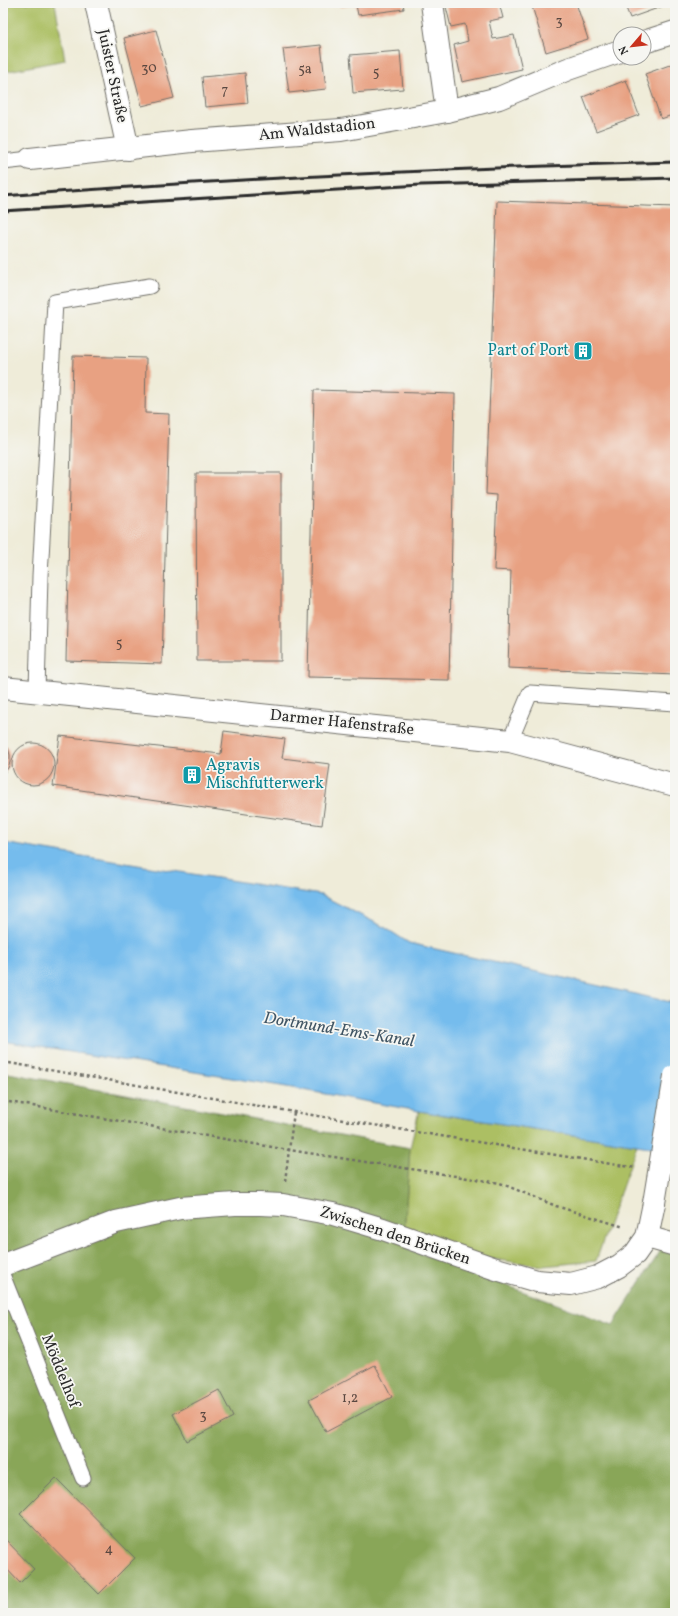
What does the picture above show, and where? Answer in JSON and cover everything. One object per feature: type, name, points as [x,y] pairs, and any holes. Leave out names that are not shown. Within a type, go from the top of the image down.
[{"type":"street","name":"Juister Straße","points":[[96,3],[128,149]]},
{"type":"street","points":[[432,3],[447,111]]},
{"type":"street","points":[[652,39],[675,32]]},
{"type":"street","name":"Am Waldstadion","points":[[30,159],[192,141],[341,130],[447,111],[499,98],[568,69],[612,54]]},
{"type":"street","name":"Darmer Hafenstraße","points":[[3,688],[510,740],[675,785]]},
{"type":"street","name":"Zwischen den Brücken","points":[[3,1265],[116,1222],[180,1208],[235,1204],[283,1205],[333,1214],[383,1229],[493,1268],[537,1281],[571,1284],[598,1277],[619,1266],[635,1254],[647,1237],[675,1076]]},
{"type":"street","points":[[647,1237],[675,1245]]},
{"type":"lane","name":"Am Waldstadion","points":[[3,162],[30,159]]},
{"type":"lane","points":[[37,692],[40,576],[55,302],[150,286]]},
{"type":"lane","points":[[510,740],[530,693],[675,703]]},
{"type":"lane","name":"Möddelhof","points":[[3,1277],[83,1478]]},
{"type":"path","points":[[3,1062],[294,1112],[636,1168]]},
{"type":"path","points":[[3,1101],[289,1150],[500,1183],[556,1206],[632,1230],[647,1237]]},
{"type":"path","points":[[283,1205],[294,1112]]},
{"type":"green space","points":[[3,3],[55,3],[65,60],[3,72]]},
{"type":"green space","points":[[3,1072],[410,1148],[403,1247],[613,1325],[668,1239],[675,1239],[675,1613],[3,1613]]},
{"type":"green space","points":[[419,1111],[637,1145],[596,1261],[543,1266],[403,1247],[410,1148]]},
{"type":"water","name":"Dortmund-Ems-Kanal","points":[[3,843],[321,895],[384,927],[409,943],[675,1003],[675,1151],[419,1111],[281,1086],[3,1041]]},
{"type":"building","points":[[339,3],[403,3],[404,9],[358,15],[356,5],[340,7]]},
{"type":"building","points":[[445,3],[499,3],[503,18],[489,21],[493,39],[514,35],[522,69],[462,82],[454,45],[468,41],[465,24],[451,27]]},
{"type":"building","points":[[531,3],[576,3],[588,39],[546,52]]},
{"type":"building","points":[[624,3],[672,3],[630,18]]},
{"type":"building","points":[[156,30],[174,98],[142,106],[124,38]]},
{"type":"building","points":[[321,45],[326,89],[289,93],[283,49]]},
{"type":"building","points":[[400,51],[403,89],[353,93],[350,55]]},
{"type":"building","points":[[675,63],[675,114],[661,119],[645,74]]},
{"type":"building","points":[[245,73],[248,103],[205,107],[202,77]]},
{"type":"building","points":[[626,80],[639,115],[596,131],[583,97]]},
{"type":"building","name":"Part of Port","points":[[497,201],[675,207],[675,675],[508,668],[511,571],[494,570],[497,495],[486,494]]},
{"type":"building","points":[[73,356],[146,358],[145,413],[169,414],[162,664],[66,661]]},
{"type":"building","points":[[314,390],[455,394],[449,680],[308,677]]},
{"type":"building","points":[[196,473],[281,473],[281,661],[197,661]]},
{"type":"building","name":"Agravis Mischfutterwerk","points":[[224,731],[285,739],[282,758],[330,764],[322,825],[53,786],[60,736],[221,754]]},
{"type":"building","points":[[3,742],[8,748],[10,762],[8,768],[3,774]]},
{"type":"building","points":[[33,743],[48,749],[54,764],[48,779],[33,785],[18,779],[12,764],[18,749]]},
{"type":"building","points":[[375,1365],[392,1397],[326,1432],[309,1400]]},
{"type":"building","points":[[219,1390],[233,1417],[187,1441],[173,1414]]},
{"type":"building","points":[[56,1478],[135,1558],[99,1594],[20,1514]]},
{"type":"building","points":[[3,1537],[34,1569],[20,1583],[3,1565]]},
{"type":"railway","points":[[3,196],[171,184],[339,175],[507,167],[675,162]]},
{"type":"railway","points":[[3,211],[421,185],[675,178]]},
{"type":"place","name":"Part of Port","points":[[583,351]]},
{"type":"place","name":"Agravis Mischfutterwerk","points":[[192,775]]}]
